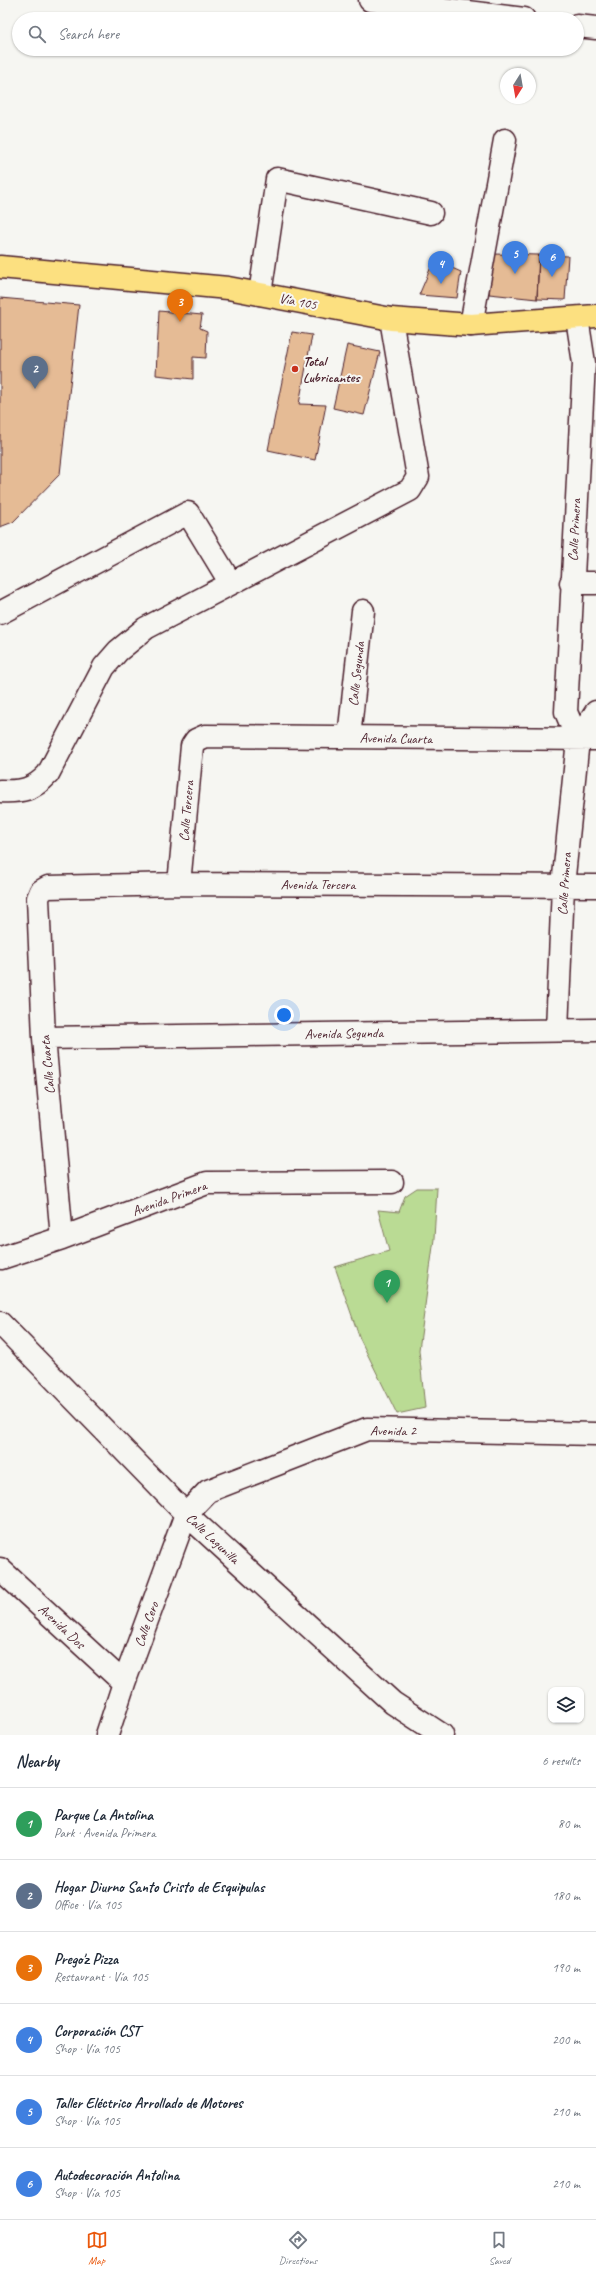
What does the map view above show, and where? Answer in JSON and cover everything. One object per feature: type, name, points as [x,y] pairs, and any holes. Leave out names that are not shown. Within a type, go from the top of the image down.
[{"type":"main road","name":"Vía 105","points":[[0,267],[228,288],[391,319],[471,325],[586,317]]},
{"type":"street","points":[[370,0],[467,12]]},
{"type":"street","points":[[584,27],[596,28]]},
{"type":"street","points":[[471,325],[505,140]]},
{"type":"street","points":[[260,294],[278,179],[432,214]]},
{"type":"street","name":"Calle Primera","points":[[586,317],[571,583],[566,712],[587,739]]},
{"type":"street","points":[[0,791],[17,791],[37,785],[48,774],[104,666],[118,651],[146,628],[230,582],[410,490],[415,484],[418,476],[391,319]]},
{"type":"street","points":[[0,613],[188,513],[230,582]]},
{"type":"street","points":[[571,583],[596,583]]},
{"type":"street","name":"Calle Segunda","points":[[349,737],[363,611]]},
{"type":"street","name":"Calle Primera","points":[[557,1030],[563,886],[587,739],[596,712]]},
{"type":"street","name":"Avenida Cuarta","points":[[196,740],[205,736],[587,739]]},
{"type":"street","name":"Calle Tercera","points":[[180,884],[192,746],[196,740]]},
{"type":"street","name":"Avenida Tercera","points":[[41,891],[48,887],[180,884],[596,886]]},
{"type":"street","name":"Calle Cuarta","points":[[41,891],[38,898],[44,1038],[62,1238]]},
{"type":"street","name":"Avenida Segunda","points":[[44,1038],[596,1030]]},
{"type":"street","name":"Avenida Primera","points":[[1,1258],[62,1238],[207,1183],[392,1182]]},
{"type":"street","name":"Calle Lagunilla","points":[[0,1323],[186,1514],[393,1703],[442,1735]]},
{"type":"street","name":"Avenida 2","points":[[186,1514],[208,1491],[367,1429],[596,1434]]},
{"type":"street","name":"Calle Cero","points":[[107,1735],[124,1683],[186,1514]]},
{"type":"street","name":"Avenida Dos","points":[[1,1572],[124,1683]]},
{"type":"green space","points":[[417,1188],[437,1188],[434,1239],[419,1350],[425,1408],[397,1414],[360,1339],[335,1267],[389,1251],[378,1210],[399,1212],[405,1196]]},
{"type":"building","points":[[493,254],[539,255],[537,299],[489,294]]},
{"type":"building","points":[[539,255],[568,256],[565,300],[537,299]]},
{"type":"building","points":[[434,260],[461,272],[457,298],[419,295]]},
{"type":"building","points":[[0,298],[79,305],[60,474],[13,522],[0,527]]},
{"type":"building","points":[[159,311],[202,315],[200,328],[207,331],[206,358],[193,357],[193,379],[156,375]]},
{"type":"building","name":"Total Lubricantes","points":[[292,332],[312,335],[299,404],[326,405],[315,460],[268,450]]},
{"type":"building","points":[[347,345],[380,352],[364,415],[333,408]]},
{"type":"place","name":"Taller Eléctrico Arrollado de Motores","points":[[515,274]]},
{"type":"place","name":"Autodecoración Antolina","points":[[552,277]]},
{"type":"place","name":"Corporación CST","points":[[441,284]]},
{"type":"place","name":"Prego'z Pizza","points":[[180,322]]},
{"type":"place","name":"Total Lubricantes","points":[[295,369]]},
{"type":"place","name":"Hogar Diurno Santo Cristo de Esquipulas","points":[[35,389]]},
{"type":"place","name":"Parque La Antolina","points":[[387,1303]]}]
